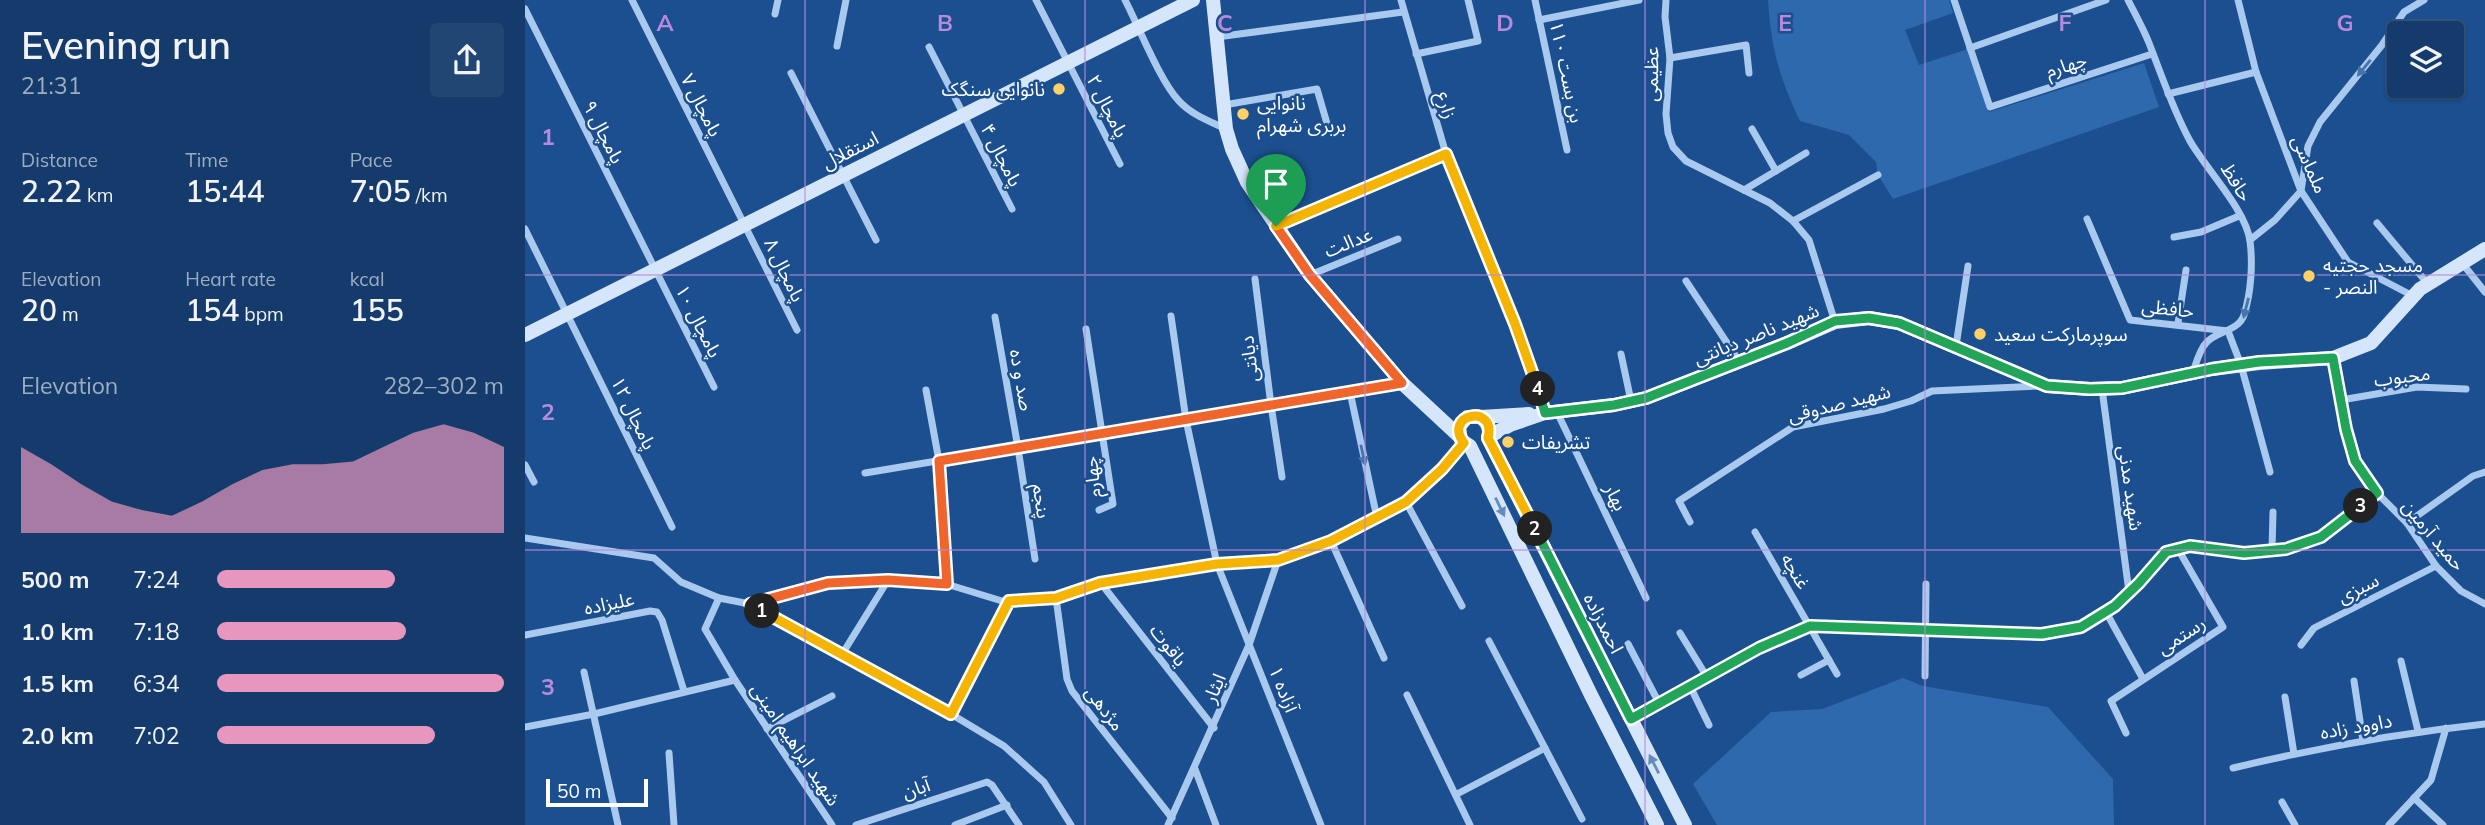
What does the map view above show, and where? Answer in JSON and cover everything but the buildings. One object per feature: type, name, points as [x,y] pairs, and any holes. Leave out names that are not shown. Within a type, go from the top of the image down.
[{"type":"main road","name":"استقلال","points":[[525,335],[1193,0]]},
{"type":"main road","name":"شهید ناصر دیانتی","points":[[1213,0],[1226,129],[1232,149],[1248,181],[1310,275],[1402,383],[1464,442]]},
{"type":"main road","name":"شهید ناصر دیانتی","points":[[1427,405],[1474,417],[1546,413],[1631,401],[1681,385],[1835,321],[1869,318],[1899,323],[2047,386],[2122,388],[2241,365],[2333,358],[2371,343],[2428,284],[2485,249]]},
{"type":"main road","name":"شهید ناصر دیانتی","points":[[1488,437],[1546,413]]},
{"type":"main road","name":"احمدزاده","points":[[1474,417],[1489,426],[1488,437],[1685,825]]},
{"type":"main road","points":[[1474,417],[1459,427],[1464,442],[1657,825]]},
{"type":"main road","points":[[1650,811],[1672,799]]},
{"type":"street","name":"پامچال ۷","points":[[632,0],[745,225]]},
{"type":"street","points":[[775,14],[778,0]]},
{"type":"street","points":[[837,46],[846,0]]},
{"type":"street","name":"پامچال ۲","points":[[1036,0],[1120,164]]},
{"type":"street","points":[[1125,0],[1168,85],[1179,101],[1197,116],[1226,129]]},
{"type":"street","name":"زارع","points":[[1401,0],[1446,154],[1515,324],[1546,413]]},
{"type":"street","points":[[1416,54],[1478,41],[1468,0]]},
{"type":"street","name":"بن بست ۱۱۰","points":[[1535,0],[1567,150]]},
{"type":"street","points":[[1539,20],[1639,0]]},
{"type":"street","name":"عظیمی","points":[[1665,0],[1670,58],[1666,114],[1668,133],[1674,147],[1686,161],[1744,190]]},
{"type":"street","points":[[1954,0],[1970,48],[2106,0]]},
{"type":"street","name":"حافظ","points":[[2128,0],[2192,144],[2219,181],[2250,240],[2249,292],[2243,319],[2228,331],[2206,342],[2193,373]]},
{"type":"street","name":"ملماسی","points":[[2238,0],[2256,72],[2301,191],[2348,262],[2414,296]]},
{"type":"street","points":[[2250,240],[2275,220],[2301,191],[2308,146],[2320,122],[2382,46],[2403,12],[2424,0]]},
{"type":"street","name":"پامچال ۹","points":[[525,9],[655,270]]},
{"type":"street","points":[[1217,37],[1403,12]]},
{"type":"street","points":[[1670,58],[1746,45],[1749,74]]},
{"type":"street","name":"پامچال ۴","points":[[929,47],[1012,209]]},
{"type":"street","name":"چهارم","points":[[1970,48],[1990,107],[2152,54]]},
{"type":"street","points":[[2168,94],[2256,72]]},
{"type":"street","points":[[791,73],[876,240]]},
{"type":"street","points":[[1224,105],[1317,89],[1328,127]]},
{"type":"street","points":[[1752,129],[1776,171]]},
{"type":"street","points":[[1744,190],[1806,153]]},
{"type":"street","points":[[1276,226],[1446,154]]},
{"type":"street","points":[[1793,221],[1878,175]]},
{"type":"street","points":[[1744,190],[1770,203],[1793,221],[1809,240],[1835,321]]},
{"type":"street","points":[[2174,237],[2201,232],[2239,215]]},
{"type":"street","name":"حافظی","points":[[2087,219],[2130,320],[2178,323],[2228,331]]},
{"type":"street","points":[[2377,222],[2428,284]]},
{"type":"street","name":"پامچال ۸","points":[[745,225],[797,330]]},
{"type":"street","name":"پامچال ۱۲","points":[[525,229],[672,527]]},
{"type":"street","name":"عدالت","points":[[1310,275],[1398,239]]},
{"type":"street","points":[[2462,262],[2485,292]]},
{"type":"street","points":[[1956,346],[1968,266]]},
{"type":"street","name":"پامچال ۱۰","points":[[655,270],[714,387]]},
{"type":"street","points":[[2178,323],[2186,270]]},
{"type":"street","name":"دیانتی","points":[[1255,279],[1282,477]]},
{"type":"street","points":[[1686,281],[1739,361]]},
{"type":"street","name":"آزاده ۱","points":[[1171,316],[1186,419],[1217,564],[1321,825]]},
{"type":"street","name":"صد و ده","points":[[995,317],[1018,448]]},
{"type":"street","points":[[1086,329],[1103,433]]},
{"type":"street","points":[[2228,331],[2241,365],[2270,472]]},
{"type":"street","points":[[1621,354],[1631,401]]},
{"type":"street","name":"حمید آرمین","points":[[2333,358],[2355,461],[2377,493],[2407,523],[2436,566],[2461,591],[2485,604]]},
{"type":"street","points":[[865,474],[1402,383]]},
{"type":"street","name":"شهید صدوقی","points":[[1690,522],[1679,501],[1793,427],[1884,409],[1932,391],[2047,386]]},
{"type":"street","name":"محبوب","points":[[2341,400],[2417,387],[2466,389]]},
{"type":"street","name":"شهید مدنی","points":[[2102,389],[2129,592]]},
{"type":"street","points":[[926,390],[939,461],[947,584]]},
{"type":"street","points":[[1350,392],[1377,518]]},
{"type":"street","name":"بهار","points":[[1546,413],[1646,598]]},
{"type":"street","name":"چهارم","points":[[1100,510],[1113,504],[1103,433]]},
{"type":"street","points":[[750,604],[828,583],[888,580],[947,584],[1002,601],[1056,598],[1100,583],[1217,564],[1278,560],[1331,541],[1406,502],[1442,469],[1464,442]]},
{"type":"street","name":"پنجم","points":[[1018,448],[1035,559]]},
{"type":"street","points":[[525,465],[534,482]]},
{"type":"street","points":[[2407,523],[2473,476],[2485,472]]},
{"type":"street","points":[[1631,719],[1759,648],[1810,626],[2042,634],[2081,627],[2106,612],[2129,592],[2166,552],[2190,546],[2244,553],[2286,549],[2321,537],[2377,493]]},
{"type":"street","points":[[1406,502],[1462,606]]},
{"type":"street","points":[[2272,550],[2273,512]]},
{"type":"street","name":"غنچه","points":[[1755,533],[1837,674]]},
{"type":"street","points":[[525,537],[654,558],[681,582],[719,598],[750,604],[1004,746],[1044,782],[1071,825]]},
{"type":"street","points":[[1331,541],[1384,658]]},
{"type":"street","name":"رستمی","points":[[2126,733],[2111,701],[2223,627],[2178,550]]},
{"type":"street","name":"ایثار","points":[[1170,821],[1249,645],[1278,560]]},
{"type":"street","name":"سبزی","points":[[2301,645],[2313,628],[2436,566]]},
{"type":"street","points":[[841,656],[888,580]]},
{"type":"street","name":"یاقوت","points":[[1100,583],[1214,728]]},
{"type":"street","points":[[1925,676],[1926,584]]},
{"type":"street","name":"شهید ابراهیم امینی","points":[[719,598],[705,629],[735,680],[832,825]]},
{"type":"street","name":"مژدهی","points":[[1056,598],[1067,679],[1073,691],[1170,821]]},
{"type":"street","points":[[951,714],[1009,601]]},
{"type":"street","name":"علیزاده","points":[[525,635],[650,611],[657,612],[662,620],[684,691]]},
{"type":"street","points":[[2106,612],[2143,679]]},
{"type":"street","points":[[1681,633],[1707,677]]},
{"type":"street","points":[[1489,641],[1582,819]]},
{"type":"street","points":[[1628,644],[1659,703]]},
{"type":"street","points":[[1801,675],[1829,660]]},
{"type":"street","points":[[2401,661],[2418,732]]},
{"type":"street","points":[[584,672],[618,825]]},
{"type":"street","points":[[525,727],[594,714],[735,680]]},
{"type":"street","points":[[2354,681],[2363,741]]},
{"type":"street","points":[[1690,686],[1709,725]]},
{"type":"street","points":[[1407,695],[1470,825]]},
{"type":"street","points":[[767,729],[832,696]]},
{"type":"street","points":[[2285,697],[2294,754]]},
{"type":"street","name":"داوود زاده","points":[[2233,768],[2363,741],[2485,724]]},
{"type":"street","points":[[2389,825],[2431,780],[2446,728]]},
{"type":"street","points":[[1457,794],[1545,748]]},
{"type":"street","points":[[669,753],[674,825]]},
{"type":"street","points":[[1195,769],[1216,825]]},
{"type":"street","name":"آبان","points":[[856,825],[987,782],[1007,805]]},
{"type":"street","points":[[2414,798],[2443,825]]},
{"type":"street","points":[[2282,802],[2295,825]]},
{"type":"street","points":[[955,825],[1007,805],[1019,825]]},
{"type":"shaded area","points":[[1768,0],[1949,0],[1953,13],[1905,30],[1919,65],[1968,49],[1989,112],[2144,63],[2159,107],[1893,199],[1878,175],[1876,162],[1849,135],[1800,121],[1777,62]]},
{"type":"shaded area","points":[[1903,678],[1923,686],[2048,707],[2113,779],[2114,825],[1717,825],[1693,784],[1771,712],[1822,709]]},
{"type":"place","name":"نانوایی سنگک","points":[[1059,89]]},
{"type":"place","name":"نانوایی بربری شهرام","points":[[1243,114]]},
{"type":"place","name":"مسجد حجتیه - النصر","points":[[2309,276]]},
{"type":"place","name":"سوپرمارکت سعید","points":[[1980,334]]},
{"type":"place","name":"تشریفات","points":[[1508,442]]},
{"type":"route","points":[[1446,154],[1515,324],[1545,413],[1614,405],[1646,398],[1787,343],[1835,321],[1869,318],[1899,323],[2047,386],[2122,388],[2259,362],[2333,358],[2346,429],[2355,461],[2377,493],[2321,537],[2286,549],[2244,553],[2190,546],[2166,552],[2115,606],[2081,627],[2042,634],[1810,626],[1759,648],[1631,719],[1488,438],[1490,430],[1487,423],[1476,416],[1467,417],[1459,427],[1459,436],[1464,443],[1442,469],[1406,502],[1331,541],[1278,560],[1217,564],[1100,583],[1056,598],[1009,601],[951,714],[750,604],[828,583],[888,580],[947,584],[939,461],[1402,383],[1310,275],[1276,226],[1446,154]]}]
